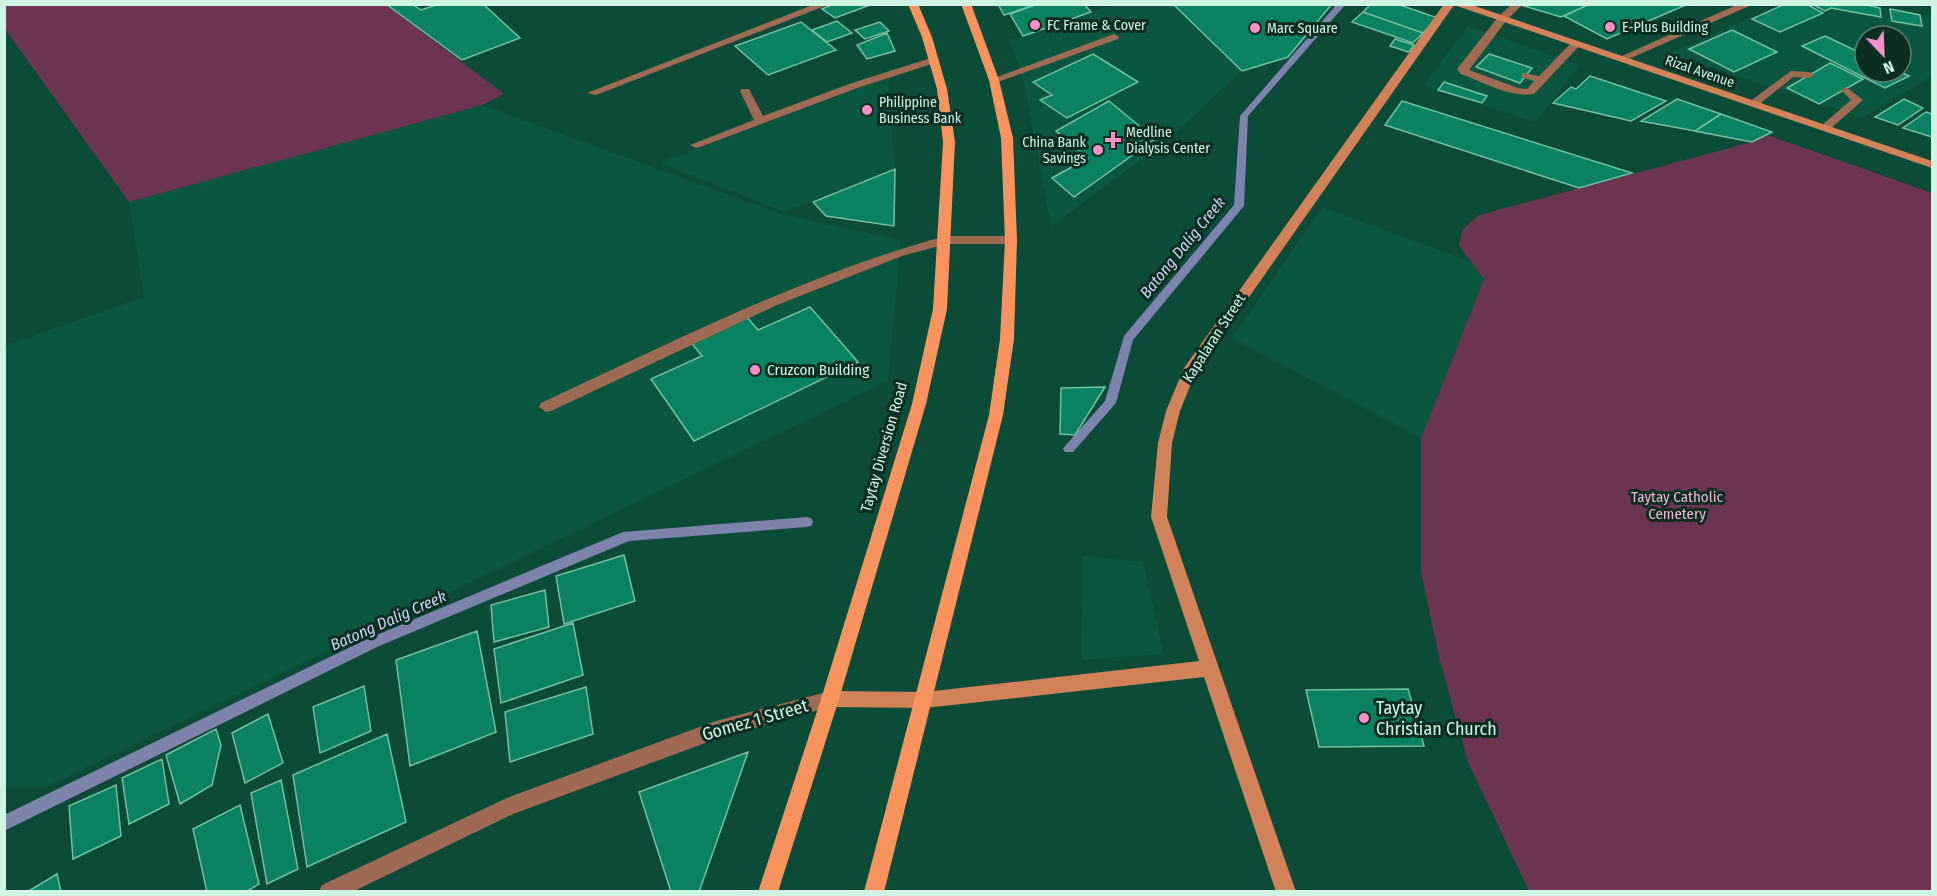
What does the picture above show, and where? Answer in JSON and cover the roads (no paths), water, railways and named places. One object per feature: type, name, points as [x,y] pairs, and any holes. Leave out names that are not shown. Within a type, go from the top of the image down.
[{"type":"main road","name":"Taytay Diversion Road","points":[[768,891],[830,699],[919,404],[940,309],[946,240],[950,142],[942,89],[914,4]]},
{"type":"main road","points":[[874,891],[925,700],[996,416],[1007,339],[1011,240],[1007,138],[994,80],[966,4]]},
{"type":"street","points":[[592,93],[825,4]]},
{"type":"street","name":"Kapalaran Street","points":[[1286,891],[1159,517],[1165,443],[1173,411],[1189,372],[1449,4]]},
{"type":"street","name":"Rizal Avenue","points":[[1458,4],[1932,165]]},
{"type":"street","points":[[1518,4],[1502,19],[1477,60],[1462,69],[1465,72],[1516,91],[1530,92],[1576,44]]},
{"type":"street","points":[[1620,59],[1749,4]]},
{"type":"street","points":[[994,80],[1114,37]]},
{"type":"street","points":[[696,145],[856,85],[934,60]]},
{"type":"street","points":[[1754,104],[1791,74],[1809,75]]},
{"type":"street","points":[[1526,75],[1541,80]]},
{"type":"street","points":[[1825,128],[1858,100],[1846,90]]},
{"type":"street","points":[[745,91],[760,121]]},
{"type":"street","points":[[546,407],[772,302],[898,254],[946,240],[1011,240]]},
{"type":"street","name":"Gomez 1 Street","points":[[329,891],[509,806],[716,730],[830,699],[925,700],[1210,668]]},
{"type":"waterway","name":"Batong Dalig Creek","points":[[1069,449],[1110,403],[1128,339],[1239,206],[1244,116],[1342,4]]},
{"type":"waterway","name":"Batong Dalig Creek","points":[[4,823],[372,643],[628,536],[807,522]]},
{"type":"place","name":"FC Frame & Cover","points":[[1035,25]]},
{"type":"place","name":"E-Plus Building","points":[[1610,27]]},
{"type":"place","name":"Marc Square","points":[[1255,28]]},
{"type":"place","name":"Philippine Business Bank","points":[[867,110]]},
{"type":"place","name":"Medline Dialysis Center","points":[[1113,140]]},
{"type":"place","name":"China Bank Savings","points":[[1098,150]]},
{"type":"place","name":"Cruzcon Building","points":[[755,370]]},
{"type":"place","name":"Taytay Christian Church","points":[[1364,718]]},
{"type":"park label","name":"Taytay Catholic Cemetery","points":[[1677,506]]}]
